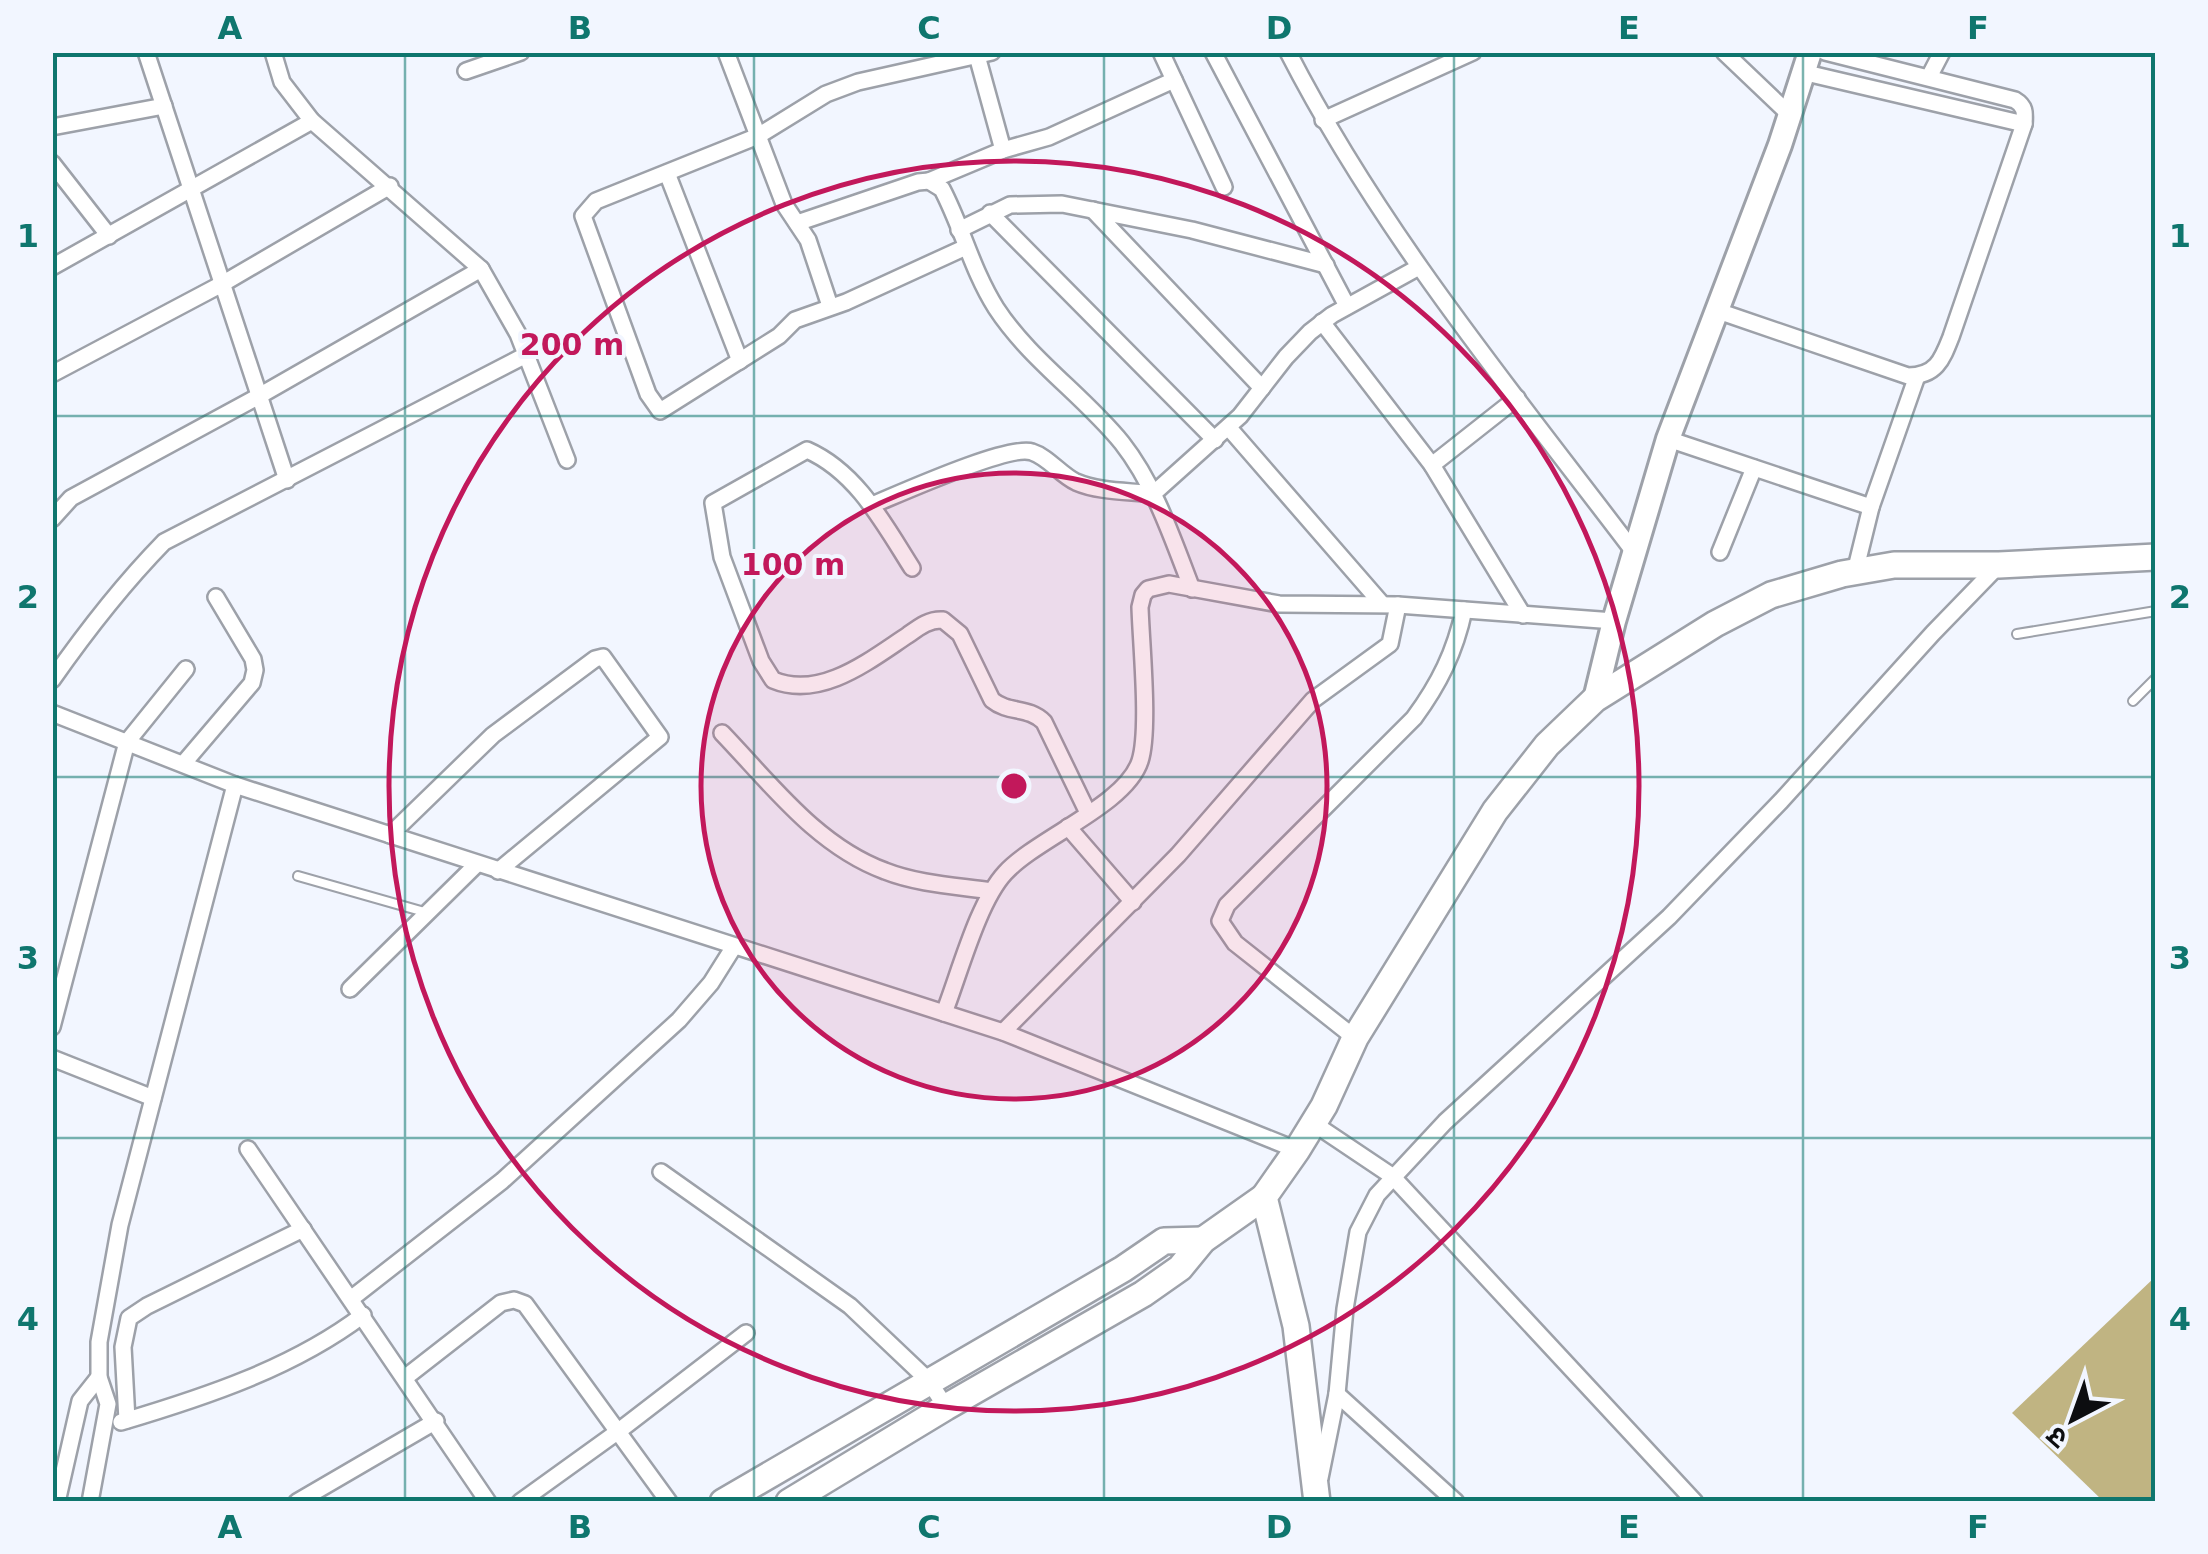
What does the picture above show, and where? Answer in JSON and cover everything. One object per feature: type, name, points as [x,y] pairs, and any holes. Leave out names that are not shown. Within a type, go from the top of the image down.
[{"type":"main road","points":[[1595,699],[1668,440],[1806,62]]},
{"type":"main road","points":[[789,1502],[946,1406],[1143,1294],[1180,1268],[1203,1240],[1264,1198],[1298,1150],[1356,1038],[1495,811],[1546,745],[1595,699],[1716,624],[1771,595],[1855,572],[1894,565],[1999,566],[2156,557]]},
{"type":"main road","points":[[1264,1198],[1296,1326],[1317,1498]]},
{"type":"main road","points":[[723,1502],[1164,1241],[1203,1240]]},
{"type":"street","points":[[146,52],[287,480]]},
{"type":"street","points":[[272,52],[282,82],[312,121],[481,269],[526,355],[566,460]]},
{"type":"street","points":[[466,71],[522,52]]},
{"type":"street","points":[[726,52],[784,204],[808,240],[830,306]]},
{"type":"street","points":[[1161,52],[1224,187]]},
{"type":"street","points":[[1213,52],[1347,306]]},
{"type":"street","points":[[1288,52],[1323,120],[1419,267],[1634,552]]},
{"type":"street","points":[[1323,120],[1473,52]]},
{"type":"street","points":[[1724,52],[1789,114]]},
{"type":"street","points":[[1718,310],[1908,376],[1928,374],[1942,361],[2024,124],[2022,104],[1929,76],[1825,52]]},
{"type":"street","points":[[1929,76],[1942,52]]},
{"type":"street","points":[[966,247],[794,320],[778,336],[660,411],[648,394],[583,216],[596,201],[758,136],[826,94],[858,82],[982,54],[1003,150]]},
{"type":"street","points":[[1806,62],[2024,124]]},
{"type":"street","points":[[797,223],[929,181],[1003,150],[1048,137],[1174,80]]},
{"type":"street","points":[[52,127],[164,106]]},
{"type":"street","points":[[52,267],[312,121]]},
{"type":"street","points":[[52,163],[108,236]]},
{"type":"street","points":[[667,173],[740,361]]},
{"type":"street","points":[[929,181],[942,188],[979,277],[1008,324],[1117,437],[1136,462],[1192,589]]},
{"type":"street","points":[[52,374],[222,284],[390,186]]},
{"type":"street","points":[[959,230],[990,212],[1028,202],[1192,230],[1326,265]]},
{"type":"street","points":[[1092,210],[1262,388]]},
{"type":"street","points":[[990,212],[1215,440]]},
{"type":"street","points":[[872,505],[996,456],[1019,451],[1032,452],[1076,482],[1152,494],[1229,428],[1286,356],[1322,322],[1419,267]]},
{"type":"street","points":[[52,519],[71,498],[260,396],[481,269]]},
{"type":"street","points":[[1322,322],[1432,465],[1523,615]]},
{"type":"street","points":[[52,680],[126,580],[164,542],[526,355]]},
{"type":"street","points":[[1855,572],[1871,508],[1917,376]]},
{"type":"street","points":[[1432,465],[1518,398]]},
{"type":"street","points":[[1002,1032],[1178,855],[1312,700],[1390,644],[1390,604],[1229,428]]},
{"type":"street","points":[[1668,440],[1871,508]]},
{"type":"street","points":[[912,568],[872,505],[841,472],[807,450],[712,503],[722,557],[760,661],[774,680],[801,686],[851,672],[924,624],[943,620],[960,634],[992,700],[1000,706],[1036,714],[1044,722],[1088,813]]},
{"type":"street","points":[[1720,552],[1754,468]]},
{"type":"street","points":[[1317,1498],[1337,1394],[1358,1232],[1377,1195],[1445,1122],[1669,916],[1999,566]]},
{"type":"street","points":[[944,1014],[992,891],[1015,864],[1128,782],[1140,760],[1144,744],[1140,607],[1142,595],[1158,584],[1279,604],[1390,604],[1614,621]]},
{"type":"street","points":[[183,764],[252,683],[255,670],[216,597]]},
{"type":"street","points":[[1356,1038],[1235,943],[1220,921],[1227,904],[1414,718],[1451,658],[1464,610]]},
{"type":"street","points":[[390,836],[493,735],[594,659],[602,657],[660,737],[498,871]]},
{"type":"street","points":[[52,1027],[127,742],[186,669]]},
{"type":"street","points":[[52,713],[235,785],[1002,1032],[1298,1150]]},
{"type":"street","points":[[722,733],[808,824],[864,862],[890,873],[992,891]]},
{"type":"street","points":[[90,1502],[108,1404],[99,1377],[106,1293],[152,1098],[235,785]]},
{"type":"street","points":[[1068,826],[1133,902]]},
{"type":"street","points":[[350,989],[478,864]]},
{"type":"street","points":[[352,1298],[502,1180],[678,1020],[710,984],[733,948]]},
{"type":"street","points":[[52,1058],[152,1098]]},
{"type":"street","points":[[1314,1123],[1392,1176],[1695,1502]]},
{"type":"street","points":[[248,1149],[488,1502]]},
{"type":"street","points":[[661,1172],[850,1306],[928,1380],[946,1406]]},
{"type":"street","points":[[127,1420],[123,1347],[128,1318],[304,1228]]},
{"type":"street","points":[[406,1377],[502,1303],[514,1300],[526,1304],[669,1502]]},
{"type":"street","points":[[104,1428],[189,1402],[266,1370],[307,1351],[364,1315]]},
{"type":"street","points":[[520,1502],[746,1333]]},
{"type":"street","points":[[57,1502],[80,1402],[99,1377]]},
{"type":"street","points":[[1337,1394],[1456,1502]]},
{"type":"street","points":[[297,1502],[436,1421]]},
{"type":"lane","points":[[2017,634],[2156,610]]},
{"type":"lane","points":[[2133,701],[2156,678]]},
{"type":"lane","points":[[298,876],[428,913]]},
{"type":"shaded area","points":[[2155,1277],[2155,1501],[2103,1501],[2012,1413]]}]
